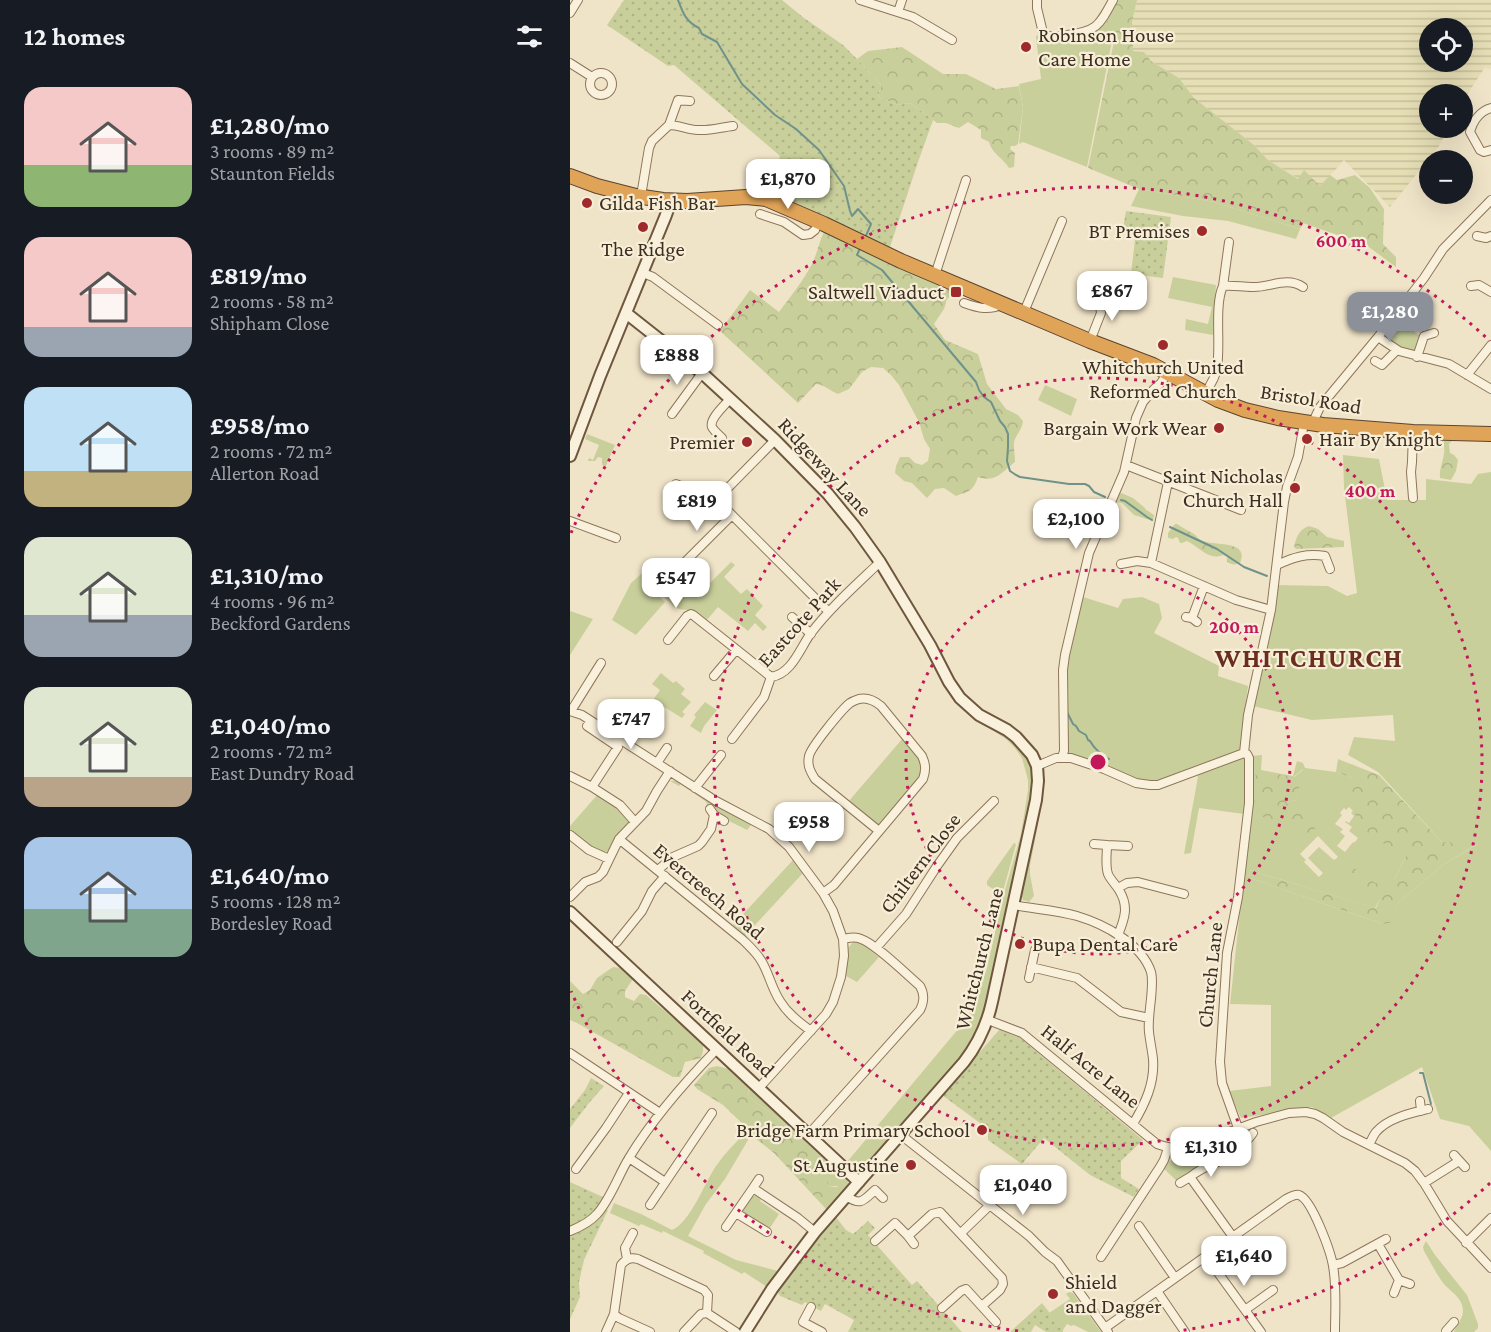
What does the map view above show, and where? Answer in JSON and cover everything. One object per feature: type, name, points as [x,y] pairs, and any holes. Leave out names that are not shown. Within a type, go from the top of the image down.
[{"type":"highway","name":"Bristol Road","points":[[570,176],[597,186],[670,201],[756,197],[773,202],[901,261],[1150,364],[1238,408],[1308,423],[1413,432],[1491,434]]},
{"type":"street","points":[[570,13],[579,0]]},
{"type":"street","points":[[860,0],[927,24],[952,40]]},
{"type":"street","points":[[898,12],[902,0]]},
{"type":"street","points":[[1032,0],[1037,4],[1044,37],[1083,33],[1093,29],[1113,0]]},
{"type":"street","points":[[570,63],[592,77]]},
{"type":"street","points":[[641,196],[652,141],[669,125],[678,100],[690,101]]},
{"type":"street","points":[[1491,108],[1476,118],[1470,132],[1480,150],[1484,152],[1491,150]]},
{"type":"street","points":[[669,125],[701,131],[733,126]]},
{"type":"street","points":[[935,275],[966,180]]},
{"type":"street","name":"Church Lane","points":[[1238,1128],[1222,1083],[1220,1062],[1227,953],[1238,897],[1249,803],[1248,758],[1244,753],[1248,715],[1271,610],[1286,494],[1308,423],[1424,278],[1443,249],[1491,200]]},
{"type":"street","points":[[570,456],[573,440],[643,273],[670,201]]},
{"type":"street","points":[[760,214],[784,222],[787,229],[807,235],[821,223]]},
{"type":"street","points":[[1024,312],[1062,221]]},
{"type":"street","points":[[1205,393],[1213,380],[1217,367],[1221,289],[1229,243]]},
{"type":"street","points":[[643,273],[718,321]]},
{"type":"street","points":[[1223,286],[1254,287],[1294,279],[1303,287]]},
{"type":"street","points":[[1477,283],[1491,292]]},
{"type":"street","points":[[1090,341],[1101,313],[1099,299]]},
{"type":"street","points":[[964,303],[981,308],[996,308],[1004,303]]},
{"type":"street","name":"Ridgeway Lane","points":[[626,313],[702,373],[775,440],[828,494],[880,562],[960,698],[979,715],[1016,737],[1032,756],[1037,766]]},
{"type":"street","points":[[1416,357],[1423,334],[1434,333]]},
{"type":"street","points":[[1378,337],[1398,350],[1416,357],[1449,364],[1491,389]]},
{"type":"street","points":[[1467,375],[1480,352],[1491,345]]},
{"type":"street","points":[[1380,365],[1398,350]]},
{"type":"street","points":[[1062,757],[1064,751],[1063,670],[1089,553],[1126,465],[1141,405],[1168,372]]},
{"type":"street","points":[[672,414],[702,373]]},
{"type":"street","points":[[722,438],[711,424],[730,399]]},
{"type":"street","points":[[1413,432],[1411,472],[1413,498]]},
{"type":"street","points":[[719,500],[721,495],[775,440]]},
{"type":"street","points":[[1126,465],[1241,510]]},
{"type":"street","points":[[1151,563],[1168,482]]},
{"type":"street","points":[[676,484],[719,500],[829,612]]},
{"type":"street","points":[[679,568],[732,515]]},
{"type":"street","points":[[570,521],[616,538]]},
{"type":"street","points":[[1277,565],[1292,558],[1314,555],[1325,556],[1330,569]]},
{"type":"street","points":[[686,561],[694,569]]},
{"type":"street","points":[[1120,564],[1137,561],[1151,563],[1236,600],[1271,610]]},
{"type":"street","name":"Eastcote Park","points":[[737,736],[764,697],[771,676],[783,672],[793,662],[829,612],[880,562]]},
{"type":"street","points":[[1192,619],[1204,586]]},
{"type":"street","points":[[668,640],[691,614],[771,676]]},
{"type":"street","points":[[792,617],[811,634]]},
{"type":"street","points":[[714,676],[736,650]]},
{"type":"street","points":[[602,663],[570,711],[582,715],[695,788],[769,829],[789,847],[823,893],[833,911],[843,939],[844,956],[841,977],[833,1002],[826,1014],[759,1088]]},
{"type":"street","points":[[823,893],[834,885],[923,779],[926,771],[926,764],[922,756],[881,706],[874,700],[860,699],[850,703],[815,743],[809,753],[808,763],[810,772],[815,778],[879,831]]},
{"type":"street","points":[[587,726],[621,749],[592,787]]},
{"type":"street","points":[[657,763],[667,748]]},
{"type":"street","points":[[1037,766],[1062,757],[1071,758],[1136,783],[1158,785],[1244,753]]},
{"type":"street","points":[[695,788],[720,755]]},
{"type":"street","name":"Whitchurch Lane","points":[[745,1332],[772,1289],[815,1232],[846,1196],[868,1185],[901,1135],[975,1049],[988,1020],[1036,800],[1037,766]]},
{"type":"street","points":[[570,897],[585,882],[598,877],[603,872],[620,839],[646,811],[670,771]]},
{"type":"street","points":[[570,776],[620,805],[635,822]]},
{"type":"street","name":"Chiltern Close","points":[[876,948],[906,914],[957,838],[994,801]]},
{"type":"street","points":[[617,942],[642,910],[673,857],[702,842],[711,829],[712,812],[724,821]]},
{"type":"street","points":[[570,835],[589,850],[609,859]]},
{"type":"street","name":"Evercreech Road","points":[[620,839],[755,951],[778,999],[790,1014],[811,1031]]},
{"type":"street","points":[[1094,844],[1128,846]]},
{"type":"street","points":[[1107,845],[1108,875],[1124,897],[1126,909],[1125,919],[1118,934]]},
{"type":"street","points":[[1118,888],[1127,883],[1138,882],[1184,894]]},
{"type":"street","points":[[1013,905],[1078,916],[1118,934],[1136,948],[1146,962],[1152,975],[1149,1018],[1152,1076],[1142,1108],[1132,1124]]},
{"type":"street","name":"Fortfield Road","points":[[570,912],[808,1135],[868,1185]]},
{"type":"street","points":[[808,1135],[920,1011],[923,1004],[923,992],[920,987],[876,948],[861,938],[843,939]]},
{"type":"street","points":[[1029,978],[1035,950]]},
{"type":"street","points":[[1031,967],[1077,978],[1121,1012],[1149,1018]]},
{"type":"street","name":"Half Acre Lane","points":[[988,1020],[1022,1033],[1157,1144],[1168,1148]]},
{"type":"street","points":[[570,1231],[598,1214],[629,1158],[660,1113],[685,1082],[716,1050]]},
{"type":"street","points":[[571,1056],[660,1113]]},
{"type":"street","points":[[576,1169],[629,1093]]},
{"type":"street","points":[[1369,1145],[1376,1131],[1383,1126],[1399,1117],[1425,1110],[1420,1101]]},
{"type":"street","points":[[1101,1257],[1109,1250],[1160,1167],[1168,1148],[1187,1148],[1238,1128],[1289,1113],[1306,1112],[1323,1118],[1343,1132],[1405,1163],[1415,1171],[1442,1215],[1491,1269]]},
{"type":"street","points":[[650,1205],[702,1119],[712,1113]]},
{"type":"street","points":[[901,1135],[1029,1236],[1057,1261],[1106,1330],[1293,1195],[1300,1195],[1318,1223],[1333,1265],[1335,1332]]},
{"type":"street","points":[[1180,1183],[1198,1170],[1238,1151],[1251,1136],[1255,1146]]},
{"type":"street","points":[[629,1158],[665,1182]]},
{"type":"street","points":[[582,1161],[590,1167]]},
{"type":"street","points":[[1424,1183],[1459,1161]]},
{"type":"street","points":[[1190,1177],[1233,1237]]},
{"type":"street","points":[[726,1227],[759,1179]]},
{"type":"street","points":[[846,1196],[856,1202],[862,1202],[868,1185],[883,1198]]},
{"type":"street","points":[[753,1188],[815,1232]]},
{"type":"street","points":[[960,1233],[990,1205]]},
{"type":"street","points":[[908,1236],[936,1212],[940,1212],[1002,1278],[1004,1284],[1000,1290],[982,1306]]},
{"type":"street","points":[[736,1213],[767,1232]]},
{"type":"street","points":[[1466,1243],[1491,1218]]},
{"type":"street","points":[[875,1241],[895,1223],[914,1244]]},
{"type":"street","points":[[1139,1226],[1146,1241],[1175,1278]]},
{"type":"street","points":[[627,1259],[625,1248],[633,1233]]},
{"type":"street","points":[[1333,1265],[1342,1263],[1386,1239]]},
{"type":"street","points":[[1378,1244],[1399,1280],[1410,1284]]},
{"type":"street","points":[[1206,1256],[1261,1332]]},
{"type":"street","points":[[606,1332],[615,1314],[621,1265],[631,1258],[638,1259],[704,1290],[708,1295],[707,1313]]},
{"type":"street","points":[[1394,1293],[1399,1280]]},
{"type":"street","points":[[1245,1310],[1275,1288]]},
{"type":"street","points":[[942,1308],[966,1289],[996,1322]]},
{"type":"street","points":[[1157,1291],[1185,1332]]},
{"type":"street","points":[[811,1307],[803,1322],[822,1332]]},
{"type":"street","points":[[684,1332],[700,1314],[707,1313],[736,1332]]},
{"type":"street","points":[[615,1314],[650,1332]]},
{"type":"street","points":[[1446,1332],[1454,1322]]},
{"type":"shaded area","points":[[1137,0],[1491,0],[1491,69],[1485,67],[1473,86],[1419,84],[1419,138],[1443,138],[1436,150],[1419,150],[1419,171],[1390,207],[1344,160],[1320,187],[1305,171],[1299,179],[1268,160],[1254,145],[1194,98],[1179,78],[1151,61],[1144,52],[1133,51],[1132,22]]},
{"type":"green space","points":[[624,0],[782,0],[843,45],[857,59],[881,85],[878,97],[898,105],[910,103],[933,120],[889,250],[768,194],[780,156],[674,65],[668,66],[607,25]]},
{"type":"green space","points":[[1117,0],[1137,0],[1132,22],[1133,51],[1144,52],[1151,61],[1179,78],[1194,98],[1254,145],[1268,160],[1298,179],[1304,170],[1320,186],[1330,175],[1337,180],[1355,175],[1370,188],[1384,209],[1383,244],[1396,257],[1396,267],[1366,245],[1303,223],[1300,229],[1214,202],[1139,189],[1088,168],[1114,41],[1098,30],[1107,21]]},
{"type":"green space","points":[[1098,31],[1112,41],[1087,167],[1023,142],[1019,144],[1023,108],[1019,84],[1041,79],[1037,35],[1042,39],[1083,35]]},
{"type":"green space","points":[[902,47],[943,74],[966,74],[996,89],[1019,86],[1023,108],[1018,144],[1011,146],[1010,149],[1015,153],[1014,167],[1009,168],[989,142],[981,138],[981,130],[968,122],[959,128],[946,123],[937,123],[910,103],[898,105],[878,97],[881,85],[857,59],[868,51]]},
{"type":"green space","points":[[1139,189],[1214,202],[1300,229],[1296,239],[1228,221],[1183,216],[1131,206]]},
{"type":"green space","points":[[1126,211],[1171,217],[1163,278],[1131,274],[1136,231],[1123,229]]},
{"type":"green space","points":[[824,232],[952,289],[954,293],[947,299],[944,309],[934,324],[945,340],[978,354],[987,384],[1006,409],[1018,415],[1023,421],[1014,443],[1015,462],[1002,473],[990,479],[978,477],[970,490],[956,496],[944,488],[935,489],[927,498],[912,483],[904,481],[895,473],[900,457],[909,457],[915,463],[922,465],[928,461],[930,449],[919,422],[899,385],[883,368],[871,367],[862,372],[849,389],[838,394],[816,384],[798,403],[720,331],[750,290],[779,312],[814,260]]},
{"type":"green space","points":[[1173,277],[1216,285],[1213,335],[1185,330],[1186,319],[1208,324],[1212,307],[1168,298]]},
{"type":"green space","points":[[1398,319],[1420,336],[1417,350],[1412,353],[1390,340],[1389,332]]},
{"type":"green space","points":[[1045,385],[1077,399],[1071,416],[1038,400]]},
{"type":"green space","points":[[587,434],[615,445],[605,468],[602,458],[598,457],[595,461],[588,461],[589,458],[593,460],[599,445],[585,439]]},
{"type":"green space","points":[[1444,438],[1453,440],[1449,444],[1450,453],[1458,460],[1451,480],[1440,478]]},
{"type":"green space","points":[[1343,455],[1379,459],[1387,500],[1426,500],[1426,479],[1471,484],[1478,474],[1491,472],[1491,1151],[1469,1126],[1440,1119],[1422,1067],[1331,1118],[1312,1107],[1241,1118],[1229,1091],[1271,1086],[1271,1005],[1230,1004],[1247,846],[1251,756],[1262,755],[1261,770],[1293,776],[1297,761],[1303,763],[1305,768],[1336,772],[1353,778],[1361,800],[1407,854],[1395,878],[1375,908],[1249,870],[1250,878],[1383,924],[1391,923],[1399,902],[1443,865],[1476,845],[1442,842],[1378,772],[1348,755],[1354,737],[1395,741],[1393,715],[1312,720],[1253,706],[1277,585],[1328,586],[1347,596],[1357,593],[1344,488]],"holes":[[[1303,769],[1296,800],[1285,803],[1321,821],[1257,814],[1262,803]],[[1349,807],[1353,811],[1351,813],[1354,816],[1349,823],[1345,822],[1352,827],[1349,831],[1358,838],[1345,852],[1337,846],[1345,836],[1340,832],[1343,829],[1335,824],[1342,815],[1340,813],[1344,808],[1346,810]],[[1318,836],[1338,857],[1334,860],[1319,847],[1308,858],[1323,873],[1319,877],[1304,862],[1306,860],[1300,854]]]},
{"type":"green space","points":[[1119,492],[1133,498],[1154,515],[1153,521],[1134,515],[1122,503],[1115,502]]},
{"type":"green space","points":[[1175,524],[1201,540],[1229,545],[1240,550],[1242,555],[1240,563],[1230,564],[1227,562],[1227,557],[1223,555],[1209,555],[1187,541],[1180,543],[1176,537],[1168,538],[1168,533]]},
{"type":"green space","points":[[1309,526],[1318,529],[1327,537],[1344,541],[1344,547],[1296,549],[1294,547],[1298,534]]},
{"type":"green space","points":[[731,562],[735,565],[724,577],[741,594],[747,589],[763,606],[755,615],[767,627],[763,631],[755,623],[748,631],[718,607],[706,621],[693,610],[680,609],[664,597],[668,597],[678,587],[667,576],[676,568],[680,572],[684,567],[690,569],[707,586]]},
{"type":"green space","points":[[649,567],[657,575],[647,585],[665,602],[636,635],[612,620],[631,583]]},
{"type":"green space","points":[[1080,596],[1118,608],[1123,599],[1142,597],[1159,604],[1162,618],[1154,633],[1219,666],[1218,676],[1248,686],[1240,750],[1177,776],[1151,782],[1140,782],[1068,755],[1065,663]]},
{"type":"green space","points":[[570,611],[593,619],[570,655]]},
{"type":"green space","points":[[661,673],[685,689],[681,694],[691,702],[682,712],[685,714],[682,718],[653,700],[660,690],[652,684]]},
{"type":"green space","points":[[705,702],[717,710],[701,733],[690,726],[696,717],[694,715]]},
{"type":"green space","points":[[985,722],[1006,734],[1022,749],[1031,768],[1034,792],[988,1001],[982,1020],[967,1051],[865,1168],[853,1168],[847,1162],[969,1016],[987,968],[1003,897],[1021,834],[1028,780],[1022,758],[1014,747],[984,724]]},
{"type":"green space","points":[[903,738],[923,763],[920,778],[883,823],[875,824],[848,802]]},
{"type":"green space","points":[[1240,756],[1246,759],[1244,814],[1199,808],[1191,853],[1184,854],[1199,771]]},
{"type":"green space","points":[[1338,759],[1379,775],[1442,842],[1477,844],[1443,865],[1399,902],[1392,923],[1383,924],[1250,878],[1249,870],[1376,908],[1380,899],[1336,870],[1346,866],[1351,867],[1375,883],[1384,878],[1395,878],[1407,854],[1399,854],[1358,826],[1354,810],[1360,800],[1354,795],[1350,785],[1353,778],[1336,772]]},
{"type":"green space","points":[[1304,769],[1296,800],[1286,803],[1321,820],[1310,836],[1256,814],[1262,803],[1253,801],[1253,783],[1257,771],[1294,777]]},
{"type":"green space","points":[[679,780],[728,812],[752,824],[747,830],[725,819],[681,784],[679,786],[670,781]]},
{"type":"green space","points":[[598,794],[621,810],[629,820],[611,849],[606,852],[589,847],[570,830],[570,826]]},
{"type":"green space","points":[[1039,813],[1030,866],[1034,896],[1029,902],[1023,900],[1021,894]]},
{"type":"green space","points":[[1014,843],[1016,844],[1002,895],[987,885],[987,881]]},
{"type":"green space","points":[[793,860],[803,873],[745,936],[733,925]]},
{"type":"green space","points":[[854,941],[864,945],[879,957],[857,982],[846,976],[848,948]]},
{"type":"green space","points":[[613,967],[620,968],[633,979],[625,991],[625,997],[634,1001],[640,994],[646,995],[703,1043],[701,1058],[685,1062],[680,1077],[673,1077],[570,1020],[570,981],[583,994],[590,990],[597,978]]},
{"type":"green space","points":[[1000,1029],[1019,1037],[1143,1140],[1121,1161],[1121,1178],[1139,1189],[1134,1197],[1090,1175],[1044,1138],[1022,1164],[988,1140],[988,1129],[942,1095]]},
{"type":"green space","points":[[717,1066],[729,1069],[748,1084],[749,1097],[797,1135],[815,1158],[814,1168],[825,1170],[828,1186],[844,1188],[827,1210],[774,1153],[751,1135],[750,1131],[723,1105],[697,1089],[694,1085],[709,1068]]},
{"type":"green space","points":[[591,1078],[604,1086],[570,1128],[570,1109]]},
{"type":"green space","points":[[748,1084],[788,1125],[846,1176],[849,1184],[840,1195],[837,1186],[828,1186],[813,1168],[797,1135],[749,1097]]},
{"type":"green space","points":[[1252,1130],[1238,1148],[1178,1182],[1163,1168],[1174,1157]]},
{"type":"green space","points":[[747,1131],[751,1135],[688,1236],[736,1260],[778,1271],[767,1287],[744,1272],[742,1274],[703,1253],[704,1251],[663,1231],[662,1233],[641,1224],[639,1226],[610,1213],[614,1203],[672,1230],[679,1226],[697,1201],[716,1166]]},
{"type":"green space","points":[[570,1182],[603,1197],[595,1212],[570,1228]]},
{"type":"green space","points":[[757,1195],[762,1197],[760,1201],[779,1214],[768,1231],[741,1210],[750,1197]]},
{"type":"green space","points":[[606,1209],[608,1210],[584,1260],[579,1282],[580,1297],[570,1319],[570,1236],[590,1225]]},
{"type":"green space","points":[[835,1216],[846,1230],[853,1234],[868,1221],[875,1228],[868,1235],[912,1285],[917,1281],[962,1332],[848,1332],[854,1320],[825,1304],[821,1311],[805,1302],[802,1305],[780,1296],[777,1291]]},
{"type":"green space","points":[[1426,1241],[1467,1295],[1478,1324],[1474,1332],[1454,1332],[1462,1317],[1462,1306],[1459,1299],[1441,1280],[1424,1251]]},
{"type":"green space","points":[[1073,1293],[1101,1332],[1088,1332],[1067,1324],[1063,1330],[1051,1316],[1049,1313],[1070,1299],[1066,1294]]},
{"type":"green space","points":[[1042,1303],[1063,1332],[1046,1332],[1035,1325],[1031,1332],[1010,1332]]},
{"type":"waterway","points":[[678,0],[688,20],[699,28],[702,34],[717,42],[742,84],[775,115],[796,129],[819,150],[844,186],[852,216],[858,209],[871,224],[865,238]]},
{"type":"waterway","points":[[861,246],[857,255],[882,270],[976,382],[984,397],[991,402],[1008,434],[1007,461],[1010,471],[1020,477],[1085,484],[1094,492],[1105,497]]},
{"type":"waterway","points":[[1121,500],[1152,520]]},
{"type":"waterway","points":[[1170,527],[1217,549],[1244,567],[1267,576]]},
{"type":"waterway","points":[[1067,712],[1079,731],[1086,735],[1096,749],[1109,759]]},
{"type":"waterway","points":[[1420,1073],[1423,1073],[1431,1104]]},
{"type":"place","name":"Robinson House Care Home","points":[[1026,47]]},
{"type":"place","name":"Gilda Fish Bar","points":[[587,203]]},
{"type":"place","name":"The Ridge","points":[[643,227]]},
{"type":"place","name":"BT Premises","points":[[1202,231]]},
{"type":"place","name":"Saltwell Viaduct","points":[[956,292]]},
{"type":"place","name":"Whitchurch United Reformed Church","points":[[1163,345]]},
{"type":"place","name":"Bargain Work Wear","points":[[1219,428]]},
{"type":"place","name":"Hair By Knight","points":[[1307,439]]},
{"type":"place","name":"Premier","points":[[747,442]]},
{"type":"place","name":"Saint Nicholas Church Hall","points":[[1295,488]]},
{"type":"place","name":"Bupa Dental Care","points":[[1020,944]]},
{"type":"place","name":"Bridge Farm Primary School","points":[[982,1130]]},
{"type":"place","name":"St Augustine","points":[[911,1165]]},
{"type":"place","name":"Shield and Dagger","points":[[1053,1294]]},
{"type":"district","name":"WHITCHURCH","points":[[1309,658]]}]
